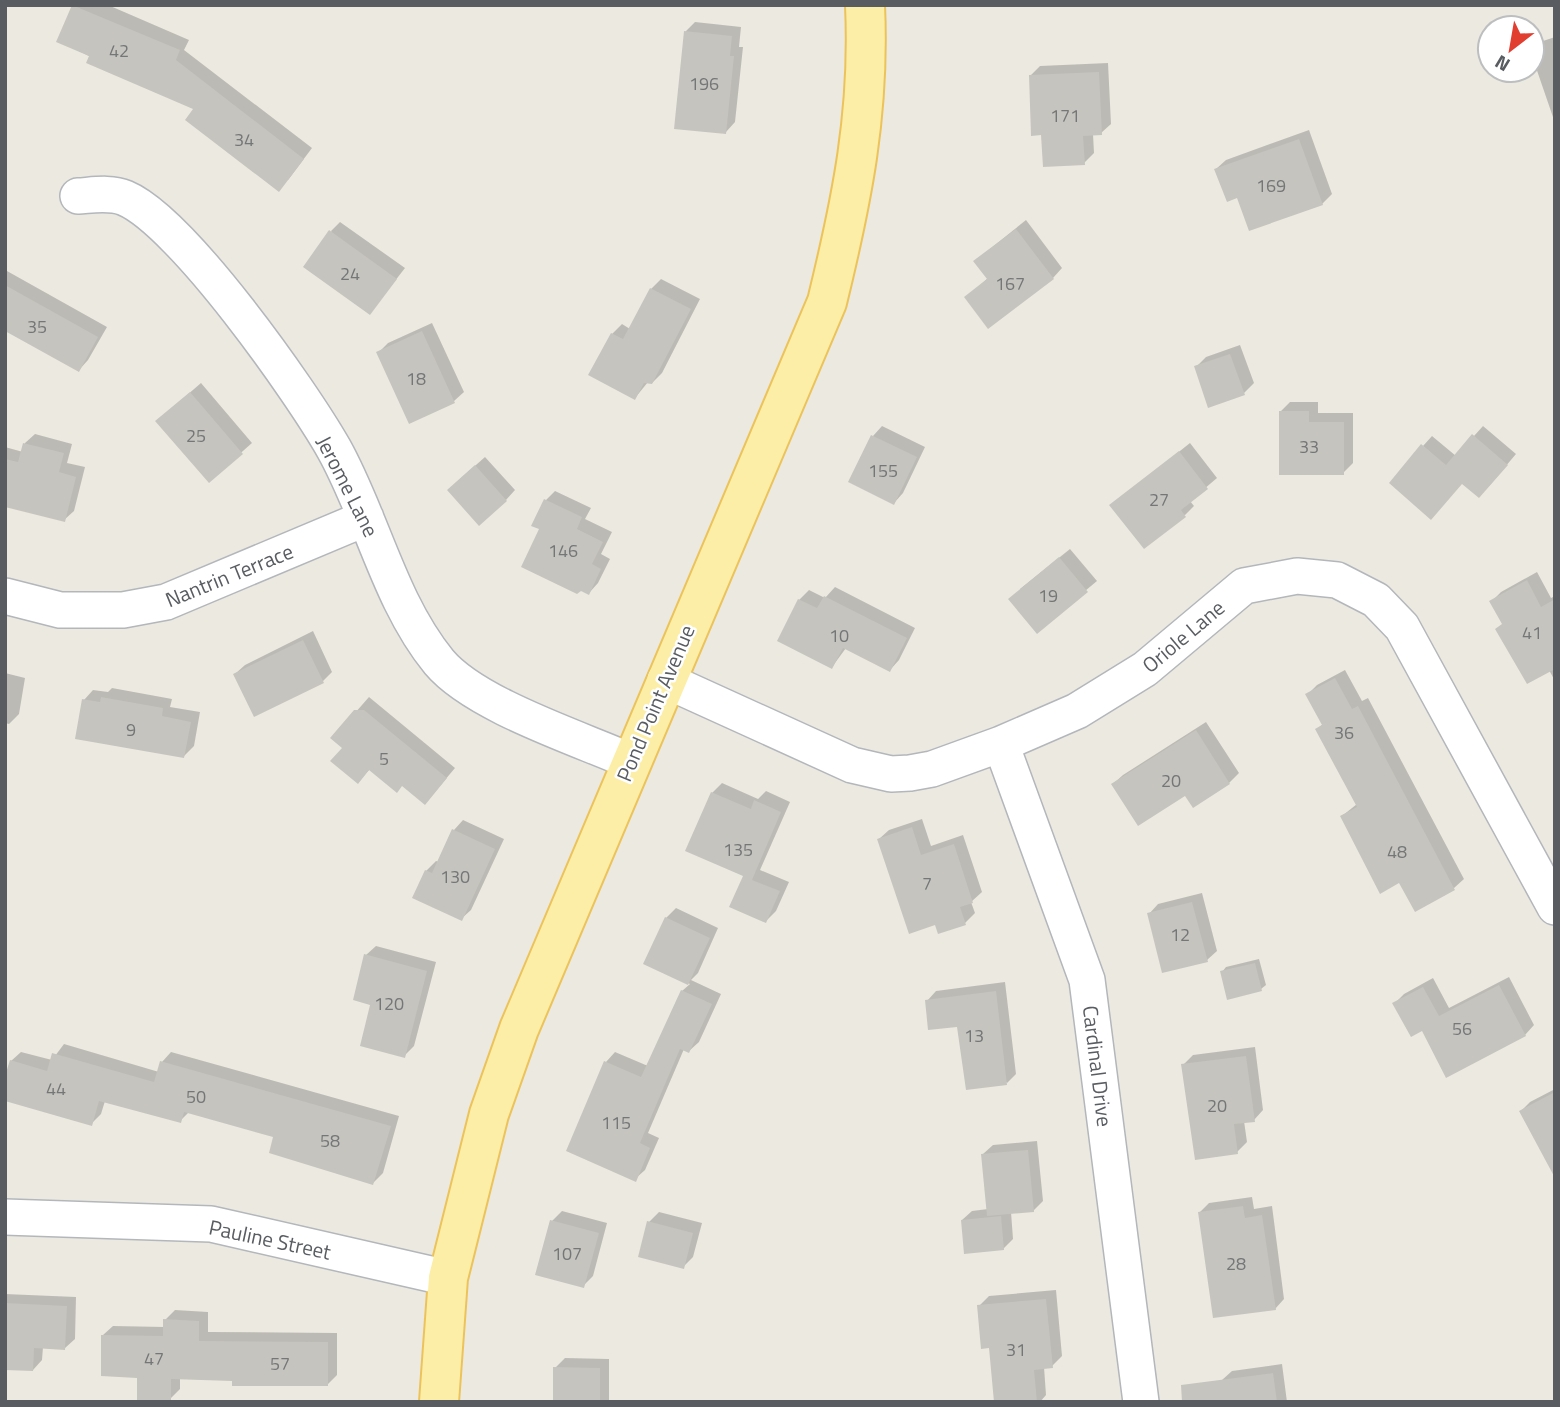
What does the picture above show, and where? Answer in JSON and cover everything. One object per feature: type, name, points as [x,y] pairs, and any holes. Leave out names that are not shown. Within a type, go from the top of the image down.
[{"type":"main road","name":"Pond Point Avenue","points":[[439,1402],[448,1278],[485,1127],[519,1029],[630,761],[827,302],[851,204],[863,125],[865,5]]},
{"type":"street","name":"Jerome Lane","points":[[78,197],[108,194],[123,197],[155,217],[208,275],[258,337],[334,449],[415,628],[440,664],[469,686],[510,709],[630,761]]},
{"type":"street","name":"Nantrin Terrace","points":[[5,596],[60,610],[124,610],[166,602],[366,518]]},
{"type":"street","name":"Oriole Lane","points":[[665,680],[852,765],[871,771],[910,774],[1001,744],[1077,711],[1145,669],[1244,586],[1297,576],[1337,580],[1376,600],[1402,627],[1555,907]]},
{"type":"street","name":"Cardinal Drive","points":[[1001,744],[1087,980],[1140,1402]]},
{"type":"street","name":"Pauline Street","points":[[5,1217],[211,1224],[448,1278]]},
{"type":"building","points":[[72,5],[180,50],[176,60],[304,159],[279,192],[185,120],[193,109],[86,63],[89,56],[56,42]]},
{"type":"building","points":[[684,31],[732,36],[730,56],[734,56],[726,134],[674,129]]},
{"type":"building","points":[[1099,72],[1102,135],[1083,136],[1085,165],[1043,167],[1041,135],[1031,136],[1029,75]]},
{"type":"building","points":[[1299,139],[1323,205],[1249,231],[1237,198],[1227,202],[1214,169]]},
{"type":"building","points":[[1016,229],[1054,279],[988,329],[964,297],[987,279],[973,261]]},
{"type":"building","points":[[329,230],[397,279],[370,315],[303,267]]},
{"type":"building","points":[[5,285],[98,337],[79,372],[5,331]]},
{"type":"building","points":[[650,288],[691,309],[652,384],[644,383],[635,400],[588,375],[611,333],[623,339]]},
{"type":"building","points":[[422,331],[455,403],[409,424],[376,352]]},
{"type":"building","points":[[1230,354],[1245,395],[1208,408],[1194,366]]},
{"type":"building","points":[[190,392],[243,454],[209,483],[155,421]]},
{"type":"building","points":[[1279,411],[1309,411],[1309,422],[1344,422],[1344,475],[1279,475]]},
{"type":"building","points":[[1472,434],[1508,465],[1479,498],[1462,484],[1431,520],[1389,483],[1421,444],[1446,465]]},
{"type":"building","points":[[871,435],[917,457],[894,505],[848,482]]},
{"type":"building","points":[[23,443],[64,453],[59,472],[76,477],[65,522],[5,507],[5,459],[18,462]]},
{"type":"building","points":[[1179,451],[1208,489],[1181,510],[1186,517],[1144,549],[1109,505]]},
{"type":"building","points":[[475,465],[507,501],[479,526],[447,490]]},
{"type":"building","points":[[544,499],[582,517],[577,529],[603,542],[592,564],[601,569],[589,595],[581,591],[577,594],[521,567],[539,529],[531,526]]},
{"type":"building","points":[[1059,557],[1088,592],[1037,634],[1008,599]]},
{"type":"building","points":[[1527,580],[1541,607],[1555,599],[1555,669],[1527,684],[1495,629],[1502,624],[1489,601]]},
{"type":"building","points":[[824,596],[907,638],[890,672],[843,648],[832,669],[777,641],[798,599],[817,608]]},
{"type":"building","points":[[303,640],[324,683],[254,717],[233,674]]},
{"type":"building","points":[[1335,678],[1352,709],[1358,706],[1455,890],[1415,912],[1399,883],[1380,894],[1340,816],[1357,807],[1315,729],[1322,725],[1305,694]]},
{"type":"building","points":[[101,697],[163,708],[162,716],[191,722],[184,758],[75,739],[82,699],[100,702]]},
{"type":"building","points":[[354,710],[364,710],[447,778],[425,805],[402,786],[397,793],[369,770],[358,784],[330,761],[342,748],[330,738]]},
{"type":"building","points":[[1196,730],[1230,784],[1193,808],[1185,796],[1138,826],[1111,784]]},
{"type":"building","points":[[711,792],[751,809],[754,800],[781,812],[752,880],[780,891],[766,923],[729,907],[743,876],[685,851]]},
{"type":"building","points":[[912,827],[921,855],[954,844],[973,903],[960,907],[966,925],[938,934],[935,925],[909,934],[877,839]]},
{"type":"building","points":[[452,829],[495,849],[462,921],[412,898],[425,870],[432,873]]},
{"type":"building","points":[[1192,902],[1208,962],[1162,973],[1147,913]]},
{"type":"building","points":[[665,917],[710,938],[688,985],[643,964]]},
{"type":"building","points":[[364,954],[427,971],[405,1058],[360,1046],[370,1005],[353,1000]]},
{"type":"building","points":[[1255,963],[1262,991],[1227,1000],[1220,971]]},
{"type":"building","points":[[1499,985],[1526,1036],[1446,1078],[1422,1031],[1411,1037],[1392,1003],[1423,987],[1439,1016]]},
{"type":"building","points":[[681,990],[712,1004],[689,1053],[680,1049],[640,1143],[650,1148],[636,1182],[566,1151],[604,1061],[641,1077]]},
{"type":"building","points":[[996,991],[1007,1085],[966,1090],[957,1027],[928,1030],[925,1000]]},
{"type":"building","points":[[52,1053],[154,1082],[160,1061],[391,1126],[373,1185],[269,1153],[273,1137],[184,1112],[181,1123],[99,1101],[92,1126],[5,1101],[5,1076],[10,1060],[47,1071]]},
{"type":"building","points":[[1246,1056],[1255,1122],[1234,1124],[1238,1154],[1195,1160],[1181,1064]]},
{"type":"building","points":[[1555,1092],[1555,1178],[1519,1111]]},
{"type":"building","points":[[1028,1150],[1034,1212],[987,1216],[981,1154]]},
{"type":"building","points":[[1243,1206],[1245,1218],[1262,1215],[1276,1310],[1213,1318],[1198,1212]]},
{"type":"building","points":[[1001,1216],[1004,1250],[964,1254],[961,1220]]},
{"type":"building","points":[[550,1220],[599,1233],[584,1288],[535,1275]]},
{"type":"building","points":[[647,1221],[693,1233],[684,1269],[638,1257]]},
{"type":"building","points":[[1046,1299],[1053,1368],[1034,1370],[1037,1402],[994,1402],[989,1348],[981,1349],[977,1305]]},
{"type":"building","points":[[5,1303],[67,1306],[65,1350],[34,1348],[33,1371],[5,1370]]},
{"type":"building","points":[[163,1319],[199,1321],[199,1341],[328,1342],[328,1386],[232,1386],[232,1381],[171,1379],[171,1401],[137,1400],[137,1378],[101,1376],[101,1335],[163,1336]]},
{"type":"building","points":[[553,1367],[600,1368],[600,1402],[553,1402]]},
{"type":"building","points":[[1273,1373],[1277,1402],[1182,1402],[1181,1385]]}]
